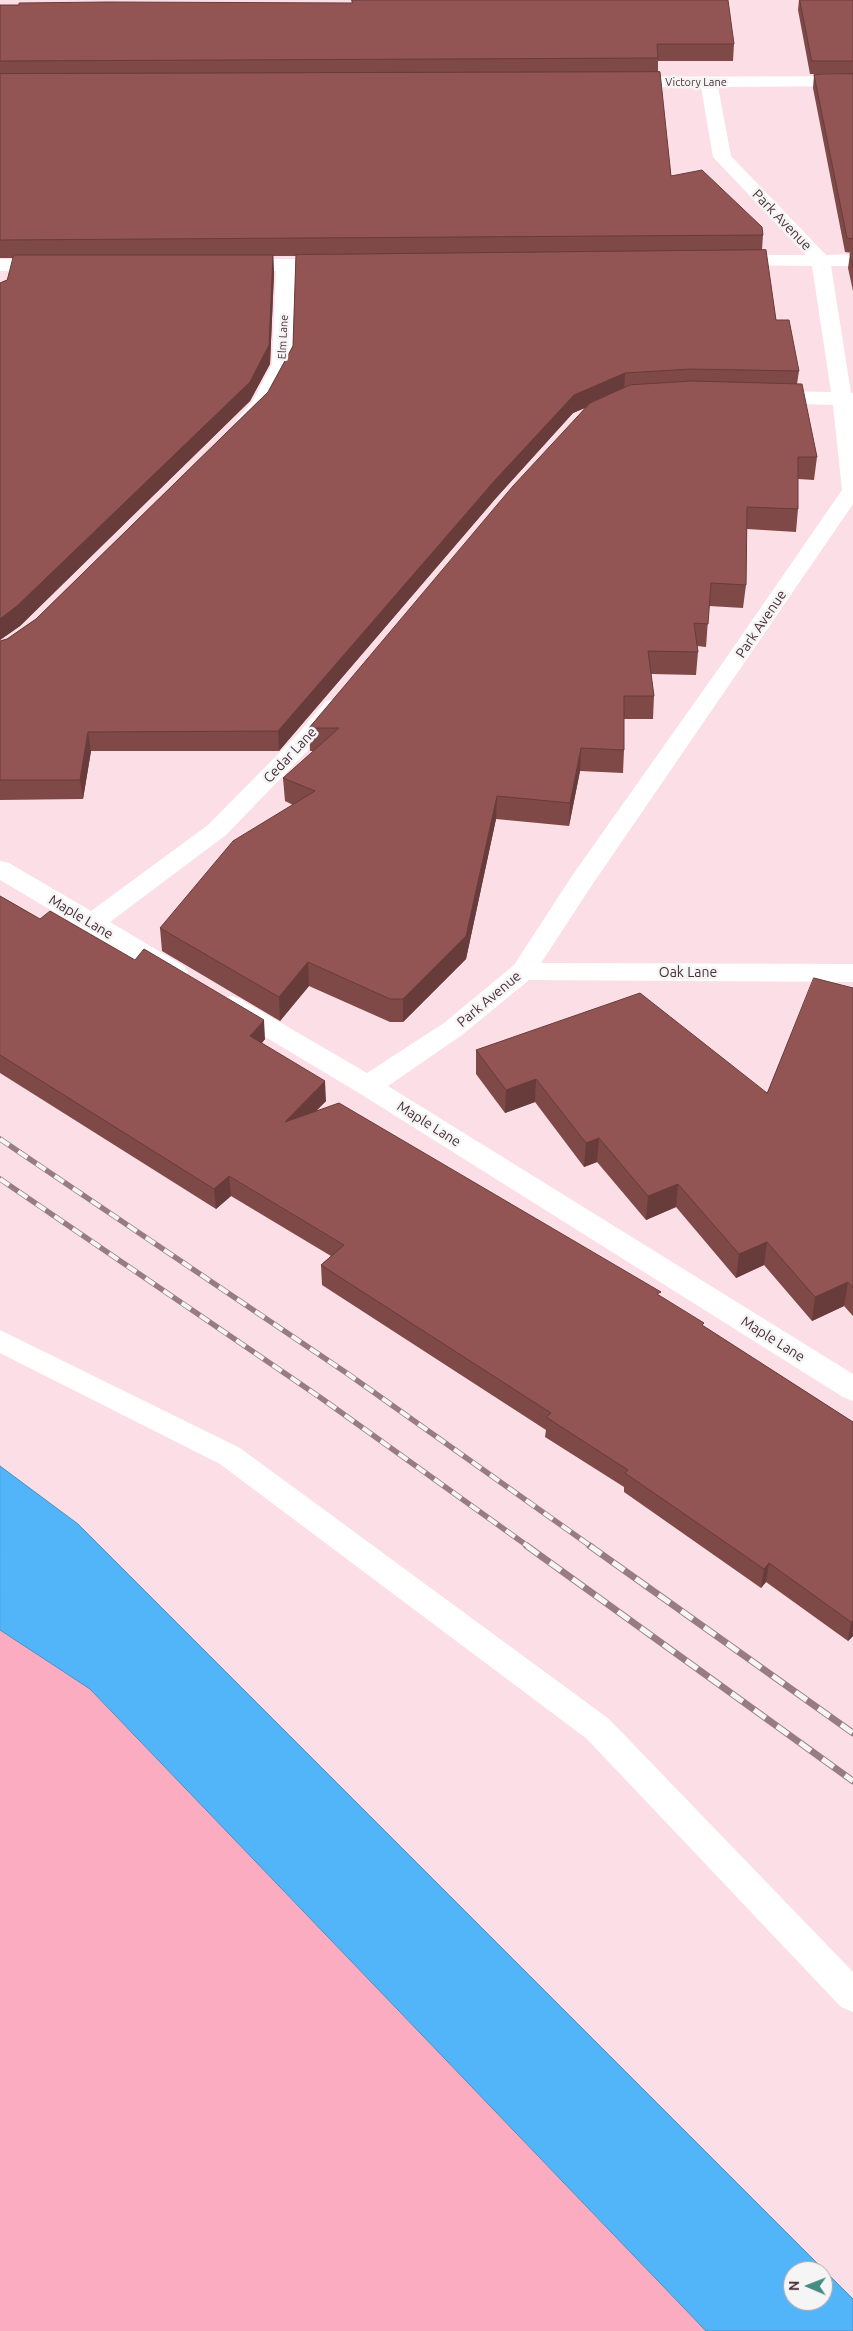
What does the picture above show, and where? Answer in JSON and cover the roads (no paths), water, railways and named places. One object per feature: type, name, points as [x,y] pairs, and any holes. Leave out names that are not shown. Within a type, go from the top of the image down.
[{"type":"street","name":"Victory Lane","points":[[609,82],[853,81]]},
{"type":"street","name":"Park Avenue","points":[[368,1086],[453,1029],[523,971],[583,879],[733,665],[852,490],[848,399],[821,260],[722,157],[708,82]]},
{"type":"street","points":[[712,261],[853,260]]},
{"type":"street","points":[[216,265],[355,264]]},
{"type":"street","points":[[2,287],[4,265],[67,265]]},
{"type":"street","name":"Elm Lane","points":[[233,433],[261,405],[282,364],[286,265]]},
{"type":"street","points":[[747,396],[848,399]]},
{"type":"street","name":"Cedar Lane","points":[[92,923],[217,830],[302,744],[346,691]]},
{"type":"street","name":"Maple Lane","points":[[0,869],[368,1086],[853,1389]]},
{"type":"street","name":"Oak Lane","points":[[523,971],[853,973]]},
{"type":"lane","points":[[0,1341],[230,1456],[598,1729],[853,1996]]},
{"type":"water","points":[[0,1466],[78,1524],[815,2261],[783,2261],[783,2311],[833,2311],[833,2279],[853,2299],[853,2331],[706,2331],[90,1689],[0,1630]]},
{"type":"railway","points":[[0,1139],[348,1374],[592,1547]]},
{"type":"railway","points":[[0,1179],[321,1398],[529,1547]]},
{"type":"railway","points":[[527,1546],[853,1781]]},
{"type":"railway","points":[[590,1546],[853,1733]]}]
